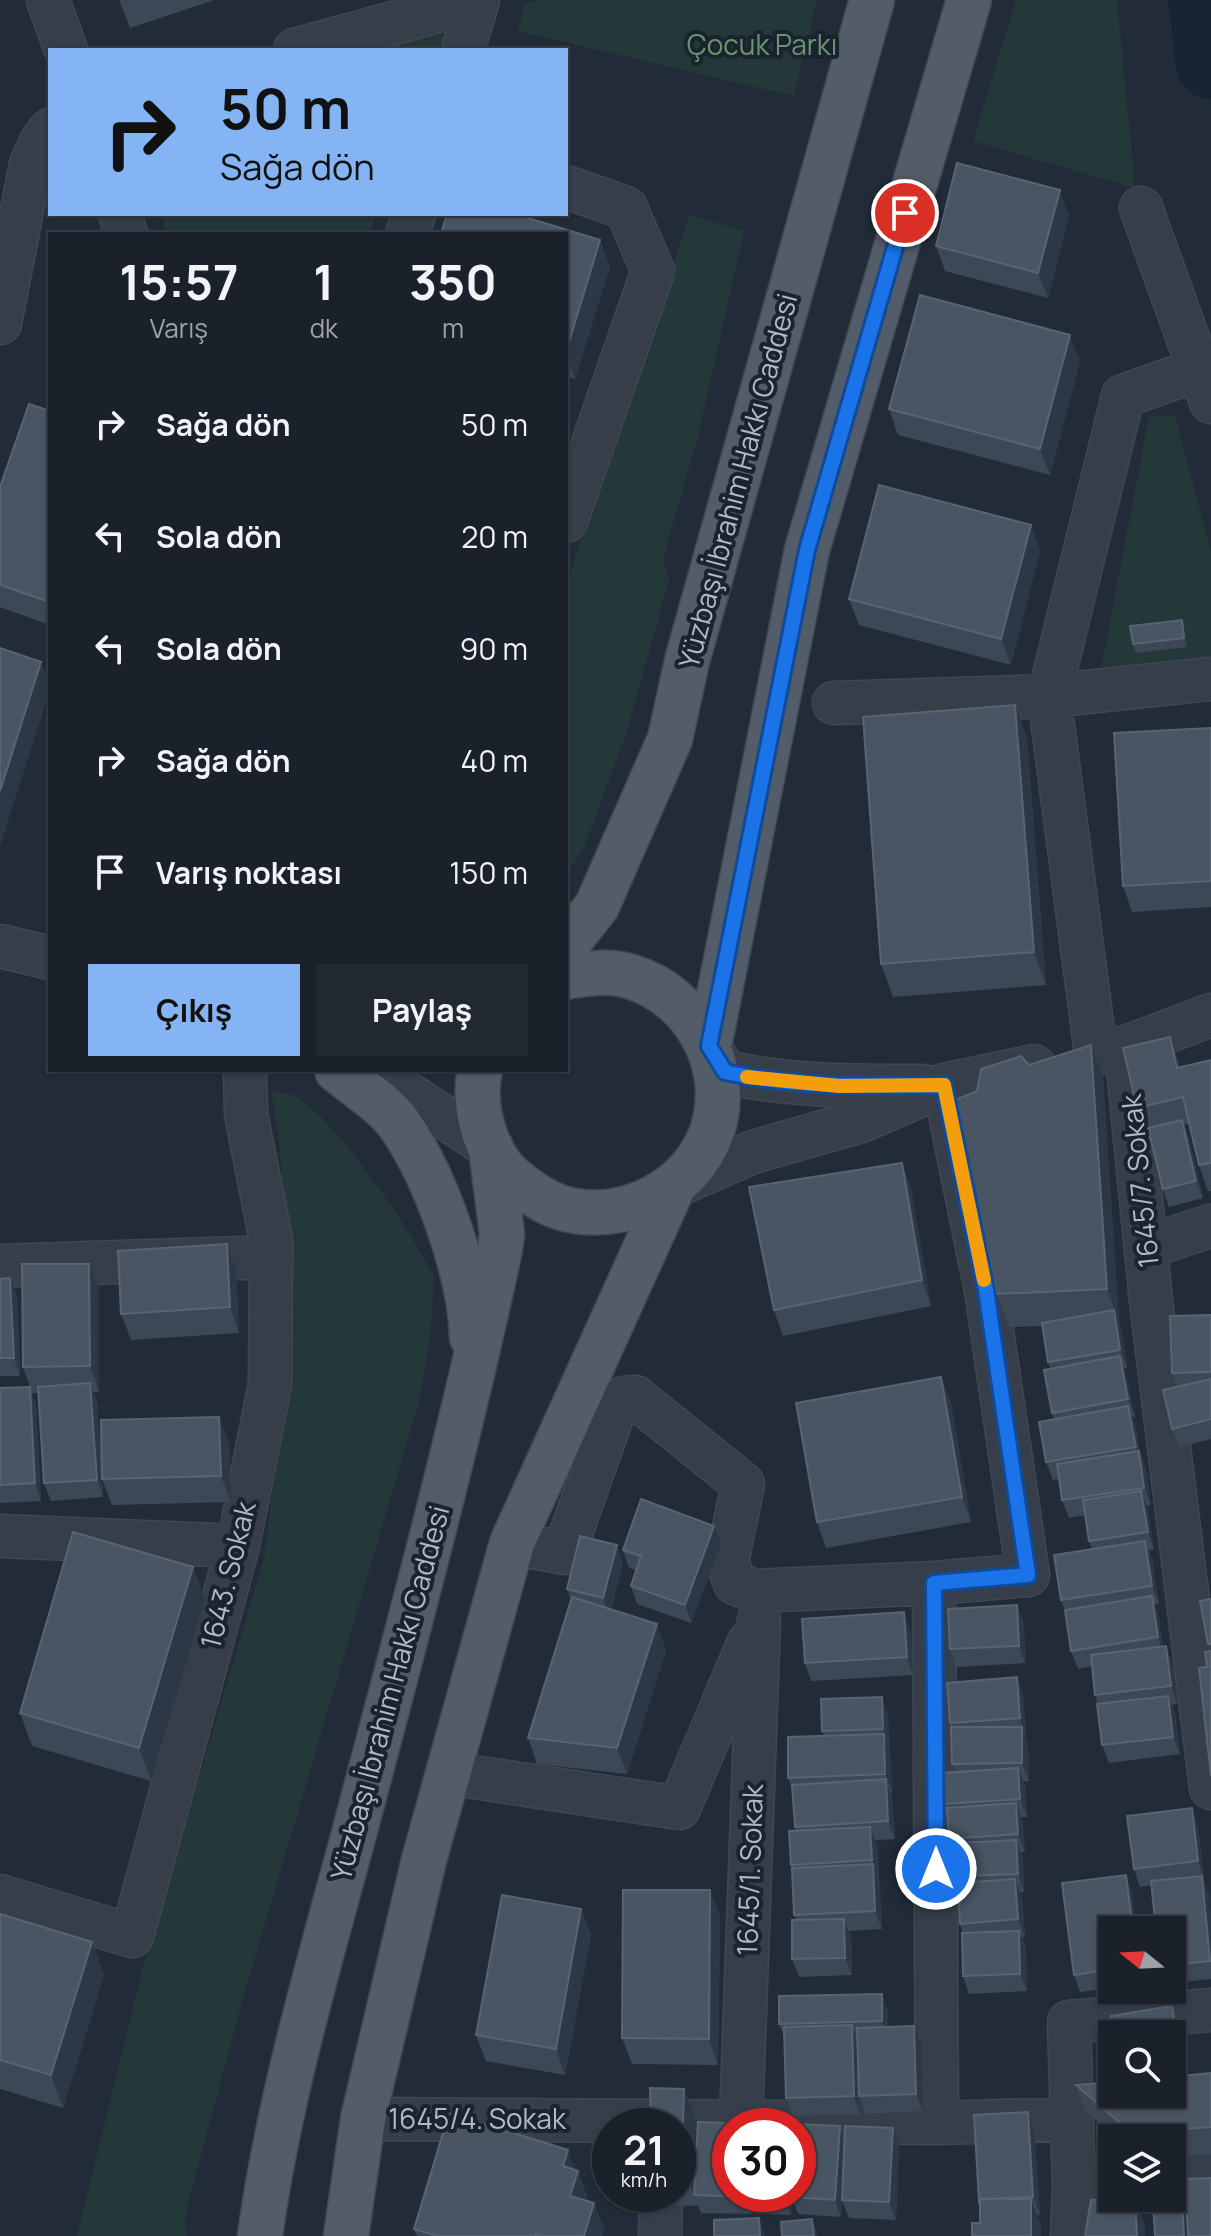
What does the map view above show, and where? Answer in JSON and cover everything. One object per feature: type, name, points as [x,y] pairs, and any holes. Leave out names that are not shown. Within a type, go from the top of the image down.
[{"type":"main road","name":"Yüzbaşı İbrahim Hakkı Caddesi","points":[[568,942],[597,906],[670,739],[690,651],[872,0]]},
{"type":"main road","points":[[709,1046],[807,550],[969,0]]},
{"type":"main road","points":[[346,2236],[363,2119],[447,1773],[512,1543],[673,1187],[699,1158],[714,1122],[718,1084],[709,1046],[691,1016],[664,992],[631,977],[595,972],[568,977]]},
{"type":"main road","points":[[339,1072],[388,1112],[401,1127],[452,1234],[471,1325],[473,1373]]},
{"type":"main road","points":[[480,1072],[479,1116],[491,1148],[511,1177],[539,1199],[572,1211],[607,1213],[642,1205],[673,1187]]},
{"type":"main road","name":"Yüzbaşı İbrahim Hakkı Caddesi","points":[[260,2236],[267,2183],[305,2014],[420,1585],[473,1373],[502,1234],[491,1148]]},
{"type":"street","points":[[48,0],[65,48]]},
{"type":"street","points":[[302,48],[478,0]]},
{"type":"street","points":[[464,48],[478,0]]},
{"type":"street","points":[[0,323],[31,164],[48,133]]},
{"type":"street","points":[[568,188],[626,208],[653,271],[568,515]]},
{"type":"street","points":[[1049,696],[1123,396],[1206,385],[1141,208]]},
{"type":"street","points":[[834,703],[1049,696],[1211,679]]},
{"type":"street","name":"1645/7. Sokak","points":[[1049,696],[1148,1246],[1151,1301],[1211,1788]]},
{"type":"street","points":[[0,946],[48,958]]},
{"type":"street","points":[[709,1046],[725,1072],[752,1078],[839,1086],[944,1085],[1111,1050],[1211,1015]]},
{"type":"street","name":"1643. Sokak","points":[[0,1896],[132,1936],[238,1546],[270,1384],[271,1240],[246,1114],[245,1072]]},
{"type":"street","points":[[375,1072],[491,1148]]},
{"type":"street","points":[[673,1187],[753,1152],[861,1121],[944,1085]]},
{"type":"street","points":[[756,1605],[1028,1575],[986,1290],[944,1085]]},
{"type":"street","points":[[1148,1246],[1211,1226]]},
{"type":"street","points":[[0,1266],[272,1257]]},
{"type":"street","points":[[512,1543],[564,1553],[614,1411],[624,1398],[635,1397],[743,1484],[727,1562],[735,1583],[756,1605]]},
{"type":"street","points":[[0,1536],[238,1546]]},
{"type":"street","points":[[934,1583],[937,2123]]},
{"type":"street","points":[[447,1773],[679,1808],[756,1605]]},
{"type":"street","name":"1645/1. Sokak","points":[[741,2108],[756,1605]]},
{"type":"street","points":[[1072,2236],[1093,2183],[1070,2119],[1069,2022],[1211,2010]]},
{"type":"street","name":"1645/4. Sokak","points":[[363,2119],[592,2122]]},
{"type":"street","name":"1645/4. Sokak","points":[[816,2122],[937,2123],[1070,2119]]},
{"type":"street","points":[[1186,2176],[1211,2174]]},
{"type":"street","points":[[660,2236],[661,2212]]},
{"type":"green space","name":"Çocuk Parkı","points":[[536,0],[817,0],[794,96],[518,31],[525,4]]},
{"type":"green space","points":[[1016,0],[1117,0],[1135,188],[973,141]]},
{"type":"green space","points":[[438,29],[446,40],[437,48],[375,48]]},
{"type":"green space","points":[[690,215],[744,231],[698,436],[663,558],[669,580],[627,731],[584,848],[568,872],[568,580]]},
{"type":"green space","points":[[162,216],[375,216],[370,232],[166,232]]},
{"type":"green space","points":[[1175,416],[1211,552],[1211,670],[1099,680],[1149,417]]},
{"type":"green space","points":[[271,1090],[296,1096],[321,1117],[350,1149],[398,1215],[434,1275],[430,1341],[418,1405],[243,1998],[185,2215],[186,2236],[77,2236],[144,1964],[264,1558],[286,1380],[285,1235],[280,1146]]},
{"type":"building","points":[[957,163],[1060,190],[1038,273],[936,246]]},
{"type":"building","points":[[446,216],[522,216],[600,240],[568,345],[568,232],[442,232]]},
{"type":"building","points":[[920,295],[1070,335],[1040,449],[889,409]]},
{"type":"building","points":[[29,404],[48,410],[48,601],[0,585],[0,487]]},
{"type":"building","points":[[879,485],[1031,525],[1001,639],[849,599]]},
{"type":"building","points":[[1182,620],[1184,638],[1133,644],[1130,626]]},
{"type":"building","points":[[0,648],[41,662],[0,791]]},
{"type":"building","points":[[1015,705],[1034,952],[881,964],[863,717]]},
{"type":"building","points":[[1211,728],[1211,881],[1123,886],[1114,733]]},
{"type":"building","points":[[1170,1037],[1177,1068],[1211,1060],[1211,1163],[1199,1165],[1183,1097],[1137,1108],[1123,1048]]},
{"type":"building","points":[[1091,1045],[1107,1289],[997,1294],[955,1100],[977,1091],[981,1069],[1021,1056],[1029,1065]]},
{"type":"building","points":[[1182,1120],[1196,1181],[1163,1189],[1148,1128]]},
{"type":"building","points":[[902,1163],[922,1280],[774,1310],[749,1187]]},
{"type":"building","points":[[227,1244],[230,1307],[121,1314],[118,1251]]},
{"type":"building","points":[[22,1264],[89,1264],[90,1366],[23,1367]]},
{"type":"building","points":[[10,1278],[14,1358],[0,1358],[0,1279]]},
{"type":"building","points":[[1114,1310],[1120,1350],[1048,1362],[1042,1323]]},
{"type":"building","points":[[1211,1315],[1211,1372],[1172,1373],[1170,1316]]},
{"type":"building","points":[[1120,1356],[1128,1399],[1052,1413],[1044,1370]]},
{"type":"building","points":[[941,1377],[962,1497],[817,1522],[796,1403]]},
{"type":"building","points":[[1211,1379],[1211,1419],[1172,1429],[1163,1390]]},
{"type":"building","points":[[90,1383],[97,1480],[44,1483],[38,1387]]},
{"type":"building","points":[[30,1387],[35,1483],[0,1485],[0,1388]]},
{"type":"building","points":[[1128,1406],[1136,1447],[1046,1462],[1039,1422]]},
{"type":"building","points":[[219,1417],[221,1476],[102,1479],[101,1420]]},
{"type":"building","points":[[1139,1451],[1144,1488],[1062,1500],[1057,1464]]},
{"type":"building","points":[[1141,1491],[1148,1532],[1089,1541],[1083,1500]]},
{"type":"building","points":[[641,1499],[714,1526],[685,1605],[631,1586],[641,1556],[623,1550]]},
{"type":"building","points":[[73,1532],[193,1567],[139,1748],[20,1713]]},
{"type":"building","points":[[580,1536],[617,1545],[603,1598],[567,1589]]},
{"type":"building","points":[[1145,1541],[1152,1586],[1061,1600],[1054,1555]]},
{"type":"building","points":[[1152,1596],[1158,1637],[1071,1651],[1065,1610]]},
{"type":"building","points":[[572,1597],[657,1624],[617,1748],[528,1738]]},
{"type":"building","points":[[1211,1599],[1211,1644],[1208,1644],[1200,1601]]},
{"type":"building","points":[[1017,1605],[1019,1646],[950,1649],[948,1609]]},
{"type":"building","points":[[904,1612],[907,1657],[805,1663],[802,1619]]},
{"type":"building","points":[[1166,1646],[1171,1686],[1095,1695],[1091,1655]]},
{"type":"building","points":[[1211,1651],[1211,1666],[1207,1667],[1205,1652]]},
{"type":"building","points":[[1211,1666],[1211,1776],[1199,1668]]},
{"type":"building","points":[[1017,1677],[1020,1718],[950,1723],[947,1683]]},
{"type":"building","points":[[1168,1696],[1173,1737],[1102,1745],[1097,1704]]},
{"type":"building","points":[[882,1697],[883,1729],[822,1731],[821,1699]]},
{"type":"building","points":[[951,1727],[1022,1727],[1022,1763],[952,1764]]},
{"type":"building","points":[[884,1734],[885,1774],[788,1778],[788,1737]]},
{"type":"building","points":[[1018,1768],[1020,1799],[944,1804],[942,1773]]},
{"type":"building","points":[[886,1779],[888,1821],[795,1827],[792,1785]]},
{"type":"building","points":[[1016,1803],[1018,1834],[949,1839],[947,1808]]},
{"type":"building","points":[[1192,1808],[1198,1861],[1134,1869],[1127,1816]]},
{"type":"building","points":[[870,1827],[872,1860],[791,1865],[789,1831]]},
{"type":"building","points":[[1016,1840],[1018,1874],[940,1877],[939,1844]]},
{"type":"building","points":[[873,1864],[875,1911],[794,1915],[792,1868]]},
{"type":"building","points":[[1126,1875],[1131,1916],[1098,1916],[1098,1971],[1074,1975],[1062,1883]]},
{"type":"building","points":[[1202,1876],[1210,1961],[1186,1964],[1186,1916],[1155,1916],[1151,1881]]},
{"type":"building","points":[[1015,1879],[1018,1919],[960,1924],[958,1883]]},
{"type":"building","points":[[623,1890],[710,1890],[709,2039],[622,2038]]},
{"type":"building","points":[[502,1895],[581,1909],[556,2049],[476,2035]]},
{"type":"building","points":[[0,1914],[92,1942],[51,2075],[0,2060]]},
{"type":"building","points":[[844,1919],[845,1958],[792,1959],[792,1920]]},
{"type":"building","points":[[1019,1931],[1020,1974],[963,1976],[962,1933]]},
{"type":"building","points":[[882,1994],[882,2021],[779,2024],[779,1996]]},
{"type":"building","points":[[1172,2006],[1174,2020],[1112,2020],[1111,2016]]},
{"type":"building","points":[[852,2025],[854,2096],[786,2098],[784,2027]]},
{"type":"building","points":[[914,2026],[916,2094],[859,2096],[857,2028]]},
{"type":"building","points":[[1211,2073],[1211,2127],[1186,2129],[1186,2124],[1122,2124],[1103,2108],[1186,2108],[1186,2076]]},
{"type":"building","points":[[1098,2083],[1098,2104],[1076,2085]]},
{"type":"building","points":[[650,2088],[684,2089],[683,2108],[651,2108]]},
{"type":"building","points":[[1028,2112],[1033,2197],[979,2201],[974,2115]]},
{"type":"building","points":[[449,2113],[568,2150],[563,2166],[578,2171],[570,2196],[592,2202],[584,2236],[438,2236],[414,2229]]},
{"type":"building","points":[[698,2122],[712,2123],[712,2196],[696,2195]]},
{"type":"building","points":[[816,2125],[840,2126],[835,2200],[816,2199]]},
{"type":"building","points":[[845,2126],[893,2128],[889,2202],[842,2200]]},
{"type":"building","points":[[1211,2178],[1211,2236],[1188,2236],[1186,2179]]},
{"type":"building","points":[[980,2199],[1031,2199],[1031,2236],[972,2236],[972,2223],[980,2223]]},
{"type":"building","points":[[1091,2200],[1098,2200],[1098,2212],[1136,2212],[1137,2236],[1085,2236]]},
{"type":"building","points":[[1154,2212],[1183,2212],[1184,2236],[1155,2236]]},
{"type":"building","points":[[759,2218],[760,2236],[714,2236],[714,2220]]},
{"type":"building","points":[[812,2219],[814,2236],[782,2236],[781,2222]]},
{"type":"waterway","points":[[1203,0],[1211,64]]},
{"type":"slow traffic","points":[[747,1077],[839,1086],[944,1085],[984,1280]]},
{"type":"route","points":[[905,213],[807,550],[709,1046],[725,1072],[752,1078],[839,1086],[944,1085],[986,1290],[1028,1575],[934,1583],[936,1869]]}]
